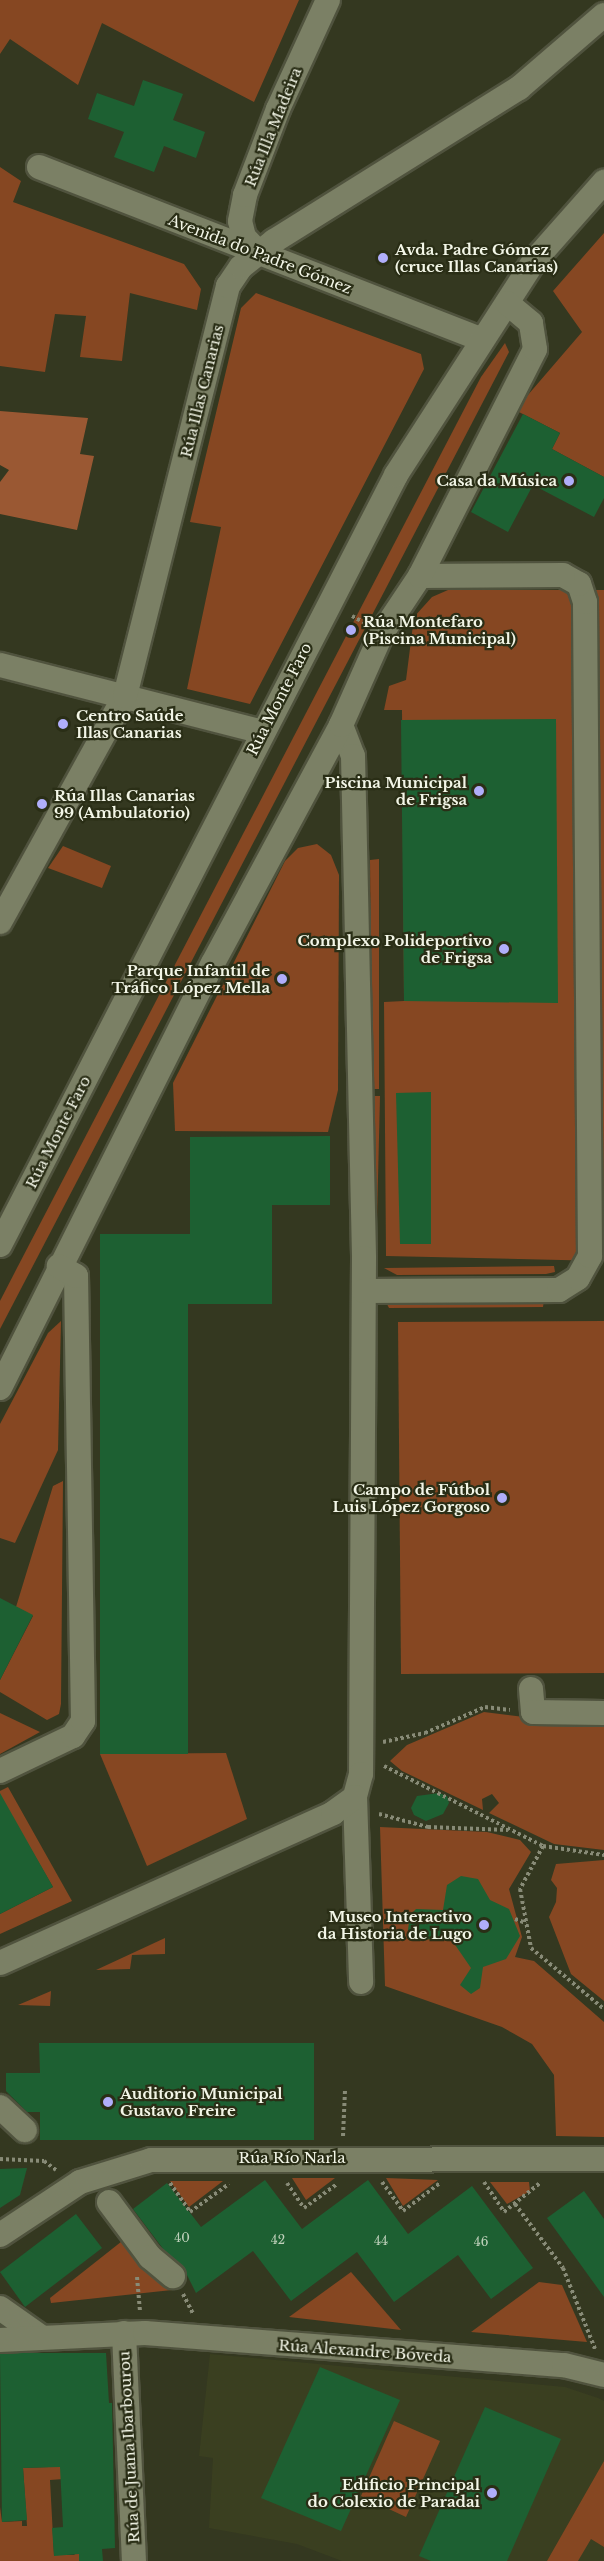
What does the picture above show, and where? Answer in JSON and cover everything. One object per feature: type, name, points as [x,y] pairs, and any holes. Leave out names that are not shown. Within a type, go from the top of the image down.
[{"type":"street","name":"Rúa Illa Madeira","points":[[240,221],[246,195],[278,109],[328,0]]},
{"type":"street","name":"Rúa Illas Canarias","points":[[0,922],[125,696],[228,286],[241,267],[259,253],[519,88],[604,15]]},
{"type":"street","name":"Avenida do Padre Gómez","points":[[39,167],[482,340]]},
{"type":"street","name":"Rúa Monte Faro","points":[[0,1245],[396,474],[534,261],[604,182]]},
{"type":"street","points":[[197,229],[225,227],[240,221],[244,237],[259,253]]},
{"type":"street","points":[[0,1388],[59,1266],[213,963],[341,724],[382,633],[420,576],[535,349],[531,323],[507,303]]},
{"type":"street","points":[[364,1291],[559,1290],[578,1278],[590,1256],[585,602],[579,584],[562,575],[420,576]]},
{"type":"street","points":[[0,665],[262,732]]},
{"type":"street","points":[[341,724],[353,756],[364,1291],[361,1774],[355,1797],[361,1982]]},
{"type":"street","points":[[0,1771],[73,1736],[83,1721],[76,1276],[59,1266]]},
{"type":"street","points":[[532,1700],[604,1713]]},
{"type":"street","points":[[0,1964],[333,1813],[355,1797]]},
{"type":"street","points":[[0,2107],[25,2130]]},
{"type":"street","name":"Rúa Río Narla","points":[[0,2235],[80,2182],[152,2160],[604,2159]]},
{"type":"street","points":[[109,2202],[150,2257],[173,2276]]},
{"type":"street","points":[[0,2308],[41,2337]]},
{"type":"street","name":"Rúa Alexandre Bóveda","points":[[0,2340],[124,2333],[564,2365],[604,2375]]},
{"type":"street","name":"Rúa de Juana Ibarbourou","points":[[124,2333],[134,2561]]},
{"type":"path","points":[[377,1744],[425,1733],[485,1707],[532,1700]]},
{"type":"path","points":[[378,1763],[543,1846],[604,1855]]},
{"type":"path","points":[[377,1814],[428,1827],[508,1830]]},
{"type":"path","points":[[543,1846],[520,1889],[531,1948],[604,2009]]},
{"type":"path","points":[[515,1919],[527,1924]]},
{"type":"path","points":[[343,2143],[345,2090]]},
{"type":"path","points":[[0,2159],[44,2161],[52,2168]]},
{"type":"path","points":[[477,2172],[504,2212],[545,2180]]},
{"type":"path","points":[[284,2180],[304,2208],[346,2177]]},
{"type":"path","points":[[166,2178],[190,2212],[237,2178]]},
{"type":"path","points":[[380,2179],[403,2211],[445,2178]]},
{"type":"path","points":[[514,2204],[564,2268],[595,2350]]},
{"type":"path","points":[[141,2312],[136,2271],[150,2257]]},
{"type":"shaded area","points":[[0,0],[299,0],[254,102],[102,23],[78,85],[10,39],[0,54]]},
{"type":"shaded area","points":[[0,167],[21,181],[13,202],[184,264],[201,289],[197,310],[130,293],[122,361],[80,357],[86,316],[55,314],[45,372],[0,366]]},
{"type":"shaded area","points":[[604,233],[604,477],[552,449],[560,433],[515,410],[582,332],[553,291]]},
{"type":"shaded area","points":[[256,293],[421,354],[424,369],[250,704],[187,689],[221,527],[190,522],[241,308]]},
{"type":"shaded area","points":[[505,343],[509,352],[0,1329],[0,1301],[481,377]]},
{"type":"shaded area","points":[[0,411],[88,418],[80,454],[94,456],[77,530],[0,514],[0,482],[9,470],[0,465]]},
{"type":"shaded area","name":"Complexo Polideportivo de Frigsa","points":[[448,590],[604,590],[604,1261],[386,1256],[384,1002],[404,1001],[402,710],[384,710],[389,686],[406,680],[414,617],[432,597]]},
{"type":"shaded area","name":"Parque Infantil de Tráfico López Mella","points":[[317,844],[331,855],[339,875],[338,1090],[328,1132],[175,1131],[173,1083],[285,861],[298,848]]},
{"type":"shaded area","points":[[63,846],[111,866],[102,888],[48,868]]},
{"type":"shaded area","points":[[379,859],[379,1089],[372,1089],[370,860]]},
{"type":"shaded area","points":[[370,1096],[380,1096],[376,1261],[373,1255]]},
{"type":"shaded area","points":[[554,1266],[555,1272],[546,1274],[397,1275],[384,1268]]},
{"type":"shaded area","points":[[544,1300],[543,1307],[389,1308],[387,1304],[395,1301]]},
{"type":"shaded area","points":[[61,1321],[58,1450],[15,1543],[0,1538],[0,1424],[48,1333]]},
{"type":"shaded area","name":"Campo de Fútbol Luis López Gorgoso","points":[[604,1321],[604,1673],[401,1674],[398,1322]]},
{"type":"shaded area","points":[[63,1481],[61,1704],[59,1714],[47,1720],[0,1692],[0,1680],[33,1616],[16,1607],[53,1486]]},
{"type":"shaded area","points":[[484,1712],[532,1718],[604,1719],[604,1850],[554,1844],[489,1813],[499,1803],[492,1794],[482,1799],[483,1810],[402,1771],[390,1761],[407,1745]]},
{"type":"shaded area","points":[[0,1713],[40,1732],[0,1754]]},
{"type":"shaded area","points":[[226,1753],[247,1819],[147,1866],[100,1754]]},
{"type":"shaded area","points":[[8,1787],[72,1901],[0,1934],[0,1914],[53,1887],[0,1796],[0,1791]]},
{"type":"shaded area","points":[[380,1827],[487,1832],[520,1840],[531,1852],[509,1889],[522,1937],[515,1957],[534,1961],[604,2022],[604,2137],[556,2136],[554,2075],[532,2044],[502,2027],[385,1986]]},
{"type":"shaded area","points":[[604,1860],[604,2001],[571,1974],[549,1917],[556,1902],[557,1888],[551,1880],[556,1864]]},
{"type":"shaded area","points":[[165,1938],[165,1954],[132,1955],[130,1969],[96,1970]]},
{"type":"shaded area","points":[[51,1991],[50,2006],[18,2005]]},
{"type":"shaded area","points":[[292,2178],[335,2178],[306,2200]]},
{"type":"shaded area","points":[[386,2178],[438,2180],[403,2206]]},
{"type":"shaded area","points":[[170,2181],[223,2181],[189,2207]]},
{"type":"shaded area","points":[[490,2182],[529,2182],[530,2191],[507,2204]]},
{"type":"shaded area","points":[[131,2234],[172,2290],[51,2303],[50,2298]]},
{"type":"shaded area","points":[[351,2272],[401,2330],[289,2317]]},
{"type":"shaded area","points":[[539,2282],[562,2285],[587,2342],[471,2332]]},
{"type":"shaded area","points":[[210,2354],[565,2387],[604,2401],[604,2561],[342,2561],[297,2544],[209,2528],[213,2458],[199,2456]]},
{"type":"shaded area","points":[[45,2406],[77,2478],[50,2480],[54,2555],[74,2555],[79,2550],[79,2561],[0,2561],[0,2507],[2,2522],[22,2521],[22,2526],[27,2526],[23,2468],[49,2467]]},
{"type":"shaded area","points":[[394,2421],[440,2441],[406,2517],[361,2496]]},
{"type":"shaded area","points":[[604,2461],[604,2547],[591,2539],[578,2561],[547,2561]]},
{"type":"building","points":[[143,80],[183,94],[173,120],[205,132],[196,158],[164,146],[154,172],[114,157],[124,132],[88,119],[97,93],[134,106]]},
{"type":"building","points":[[523,414],[560,433],[552,449],[604,477],[604,498],[594,517],[533,485],[508,532],[471,512]]},
{"type":"building","points":[[556,719],[558,1003],[404,1001],[401,720]]},
{"type":"building","points":[[431,1092],[431,1244],[400,1244],[396,1093]]},
{"type":"building","points":[[330,1136],[330,1205],[272,1205],[272,1304],[188,1304],[188,1754],[100,1754],[100,1234],[190,1234],[190,1137]]},
{"type":"building","points":[[0,1598],[33,1615],[0,1680]]},
{"type":"building","points":[[0,1793],[53,1887],[0,1914]]},
{"type":"building","points":[[439,1793],[447,1796],[449,1803],[443,1814],[426,1821],[414,1815],[411,1808],[417,1796]]},
{"type":"building","name":"Museo Interactivo da Historia de Lugo","points":[[461,1876],[478,1879],[490,1900],[509,1909],[520,1936],[506,1959],[483,1967],[480,1988],[471,1994],[460,1985],[471,1968],[449,1936],[418,1941],[408,1930],[410,1915],[416,1909],[443,1910],[447,1885]]},
{"type":"building","name":"Auditorio Municipal Gustavo Freire","points":[[39,2043],[314,2043],[314,2140],[40,2140],[40,2112],[27,2112],[6,2091],[6,2073],[40,2073]]},
{"type":"building","points":[[27,2168],[20,2195],[0,2208],[0,2169]]},
{"type":"building","points":[[265,2180],[302,2229],[368,2180],[408,2234],[472,2186],[533,2268],[491,2299],[458,2255],[394,2302],[357,2252],[291,2301],[253,2251],[196,2293],[182,2265],[164,2250],[133,2209],[167,2183],[201,2227]]},
{"type":"building","points":[[584,2191],[604,2219],[604,2297],[547,2218]]},
{"type":"building","points":[[76,2214],[102,2248],[25,2307],[0,2272]]},
{"type":"building","points":[[106,2353],[109,2403],[112,2403],[115,2548],[102,2549],[103,2561],[79,2561],[79,2554],[54,2556],[52,2528],[63,2527],[60,2467],[23,2468],[27,2520],[2,2522],[0,2354]]},
{"type":"building","points":[[320,2367],[400,2400],[341,2531],[261,2498]]},
{"type":"building","name":"Edificio Principal do Colexio de Paradai","points":[[485,2407],[561,2439],[507,2561],[431,2561],[419,2556]]},
{"type":"place","name":"Avda. Padre Gómez (cruce Illas Canarias)","points":[[383,258]]},
{"type":"place","name":"Casa da Música","points":[[569,481]]},
{"type":"place","name":"Rúa Montefaro (Piscina Municipal)","points":[[351,630]]},
{"type":"place","name":"Centro Saúde Illas Canarias","points":[[63,724]]},
{"type":"place","name":"Piscina Municipal de Frigsa","points":[[479,791]]},
{"type":"place","name":"Rúa Illas Canarias 99 (Ambulatorio)","points":[[42,804]]},
{"type":"place","name":"Complexo Polideportivo de Frigsa","points":[[504,949]]},
{"type":"place","name":"Parque Infantil de Tráfico López Mella","points":[[282,979]]},
{"type":"place","name":"Campo de Fútbol Luis López Gorgoso","points":[[502,1498]]},
{"type":"place","name":"Museo Interactivo da Historia de Lugo","points":[[484,1925]]},
{"type":"place","name":"Auditorio Municipal Gustavo Freire","points":[[108,2102]]},
{"type":"place","name":"Edificio Principal do Colexio de Paradai","points":[[492,2493]]}]
